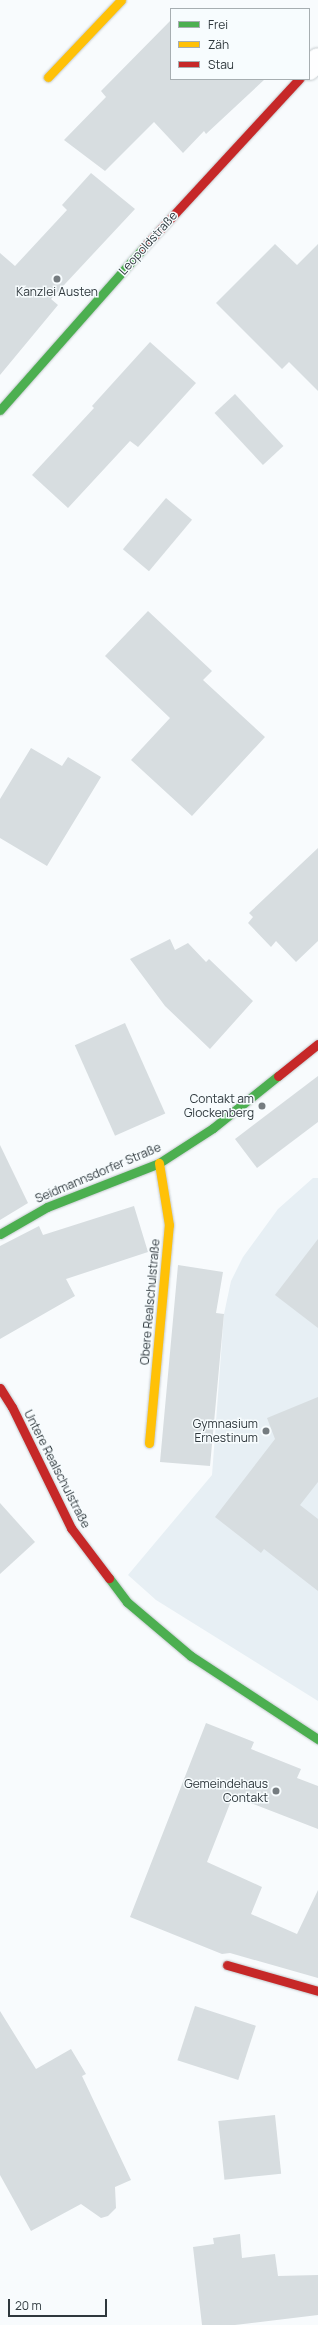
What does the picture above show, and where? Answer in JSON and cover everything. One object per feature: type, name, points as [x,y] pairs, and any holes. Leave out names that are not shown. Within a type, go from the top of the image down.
[{"type":"street","points":[[48,77],[121,0]]},
{"type":"street","points":[[310,68],[318,59]]},
{"type":"street","name":"Leopoldstraße","points":[[0,410],[193,193],[298,80]]},
{"type":"street","name":"Seidmannsdorfer Straße","points":[[0,1234],[47,1207],[159,1163],[213,1128],[318,1044]]},
{"type":"street","name":"Obere Realschulstraße","points":[[149,1443],[169,1225],[159,1163]]},
{"type":"street","name":"Untere Realschulstraße","points":[[0,1388],[12,1407],[71,1528],[127,1602],[191,1656],[318,1739]]},
{"type":"street","points":[[227,1965],[318,1991]]},
{"type":"shaded area","name":"Gymnasium Ernestinum","points":[[313,1178],[318,1178],[318,1701],[156,1600],[128,1575],[212,1475],[224,1314],[231,1281],[243,1257],[278,1209]]},
{"type":"building","points":[[170,21],[170,80],[264,80],[206,134],[204,131],[183,153],[154,122],[105,171],[64,140],[106,97],[101,91]]},
{"type":"building","points":[[91,173],[135,209],[51,299],[58,305],[0,375],[0,253],[15,266],[67,210],[62,205]]},
{"type":"building","points":[[275,244],[297,265],[318,244],[318,391],[289,362],[282,369],[216,303]]},
{"type":"building","points":[[150,342],[196,383],[138,447],[130,441],[68,508],[32,475],[94,408],[92,406]]},
{"type":"building","points":[[235,394],[283,446],[263,465],[215,413]]},
{"type":"building","points":[[166,498],[192,520],[149,571],[123,549]]},
{"type":"building","points":[[148,611],[212,671],[203,680],[265,737],[192,816],[131,760],[170,718],[105,656]]},
{"type":"building","points":[[31,748],[62,766],[68,757],[101,777],[47,866],[0,838],[0,799]]},
{"type":"building","points":[[318,848],[318,941],[296,962],[276,941],[271,947],[248,923],[253,917],[249,913]]},
{"type":"building","points":[[170,939],[175,950],[188,943],[206,962],[209,959],[253,1001],[210,1049],[165,1006],[130,959]]},
{"type":"building","points":[[125,1023],[165,1113],[115,1136],[75,1045]]},
{"type":"building","points":[[318,1076],[318,1122],[257,1168],[235,1139]]},
{"type":"building","points":[[0,1145],[28,1203],[0,1220]]},
{"type":"building","points":[[134,1206],[148,1252],[66,1279],[75,1296],[0,1339],[0,1246],[39,1226],[43,1235]]},
{"type":"building","points":[[318,1239],[318,1328],[275,1295]]},
{"type":"building","points":[[178,1265],[223,1272],[216,1313],[224,1314],[210,1466],[160,1462]]},
{"type":"building","points":[[318,1397],[318,1482],[300,1505],[318,1519],[318,1591],[264,1549],[261,1553],[215,1517],[275,1439],[267,1418]]},
{"type":"building","points":[[0,1503],[35,1542],[0,1574]]},
{"type":"building","points":[[206,1723],[254,1742],[251,1749],[301,1769],[297,1778],[318,1786],[318,1829],[233,1796],[207,1862],[262,1887],[251,1914],[297,1934],[318,1890],[318,1978],[230,1953],[222,1954],[130,1917]]},
{"type":"building","points":[[195,2006],[256,2026],[238,2080],[177,2060]]},
{"type":"building","points":[[0,2011],[36,2069],[71,2049],[86,2074],[82,2076],[131,2180],[115,2187],[116,2208],[108,2216],[101,2218],[81,2204],[31,2231],[0,2175]]},
{"type":"building","points":[[275,2115],[281,2174],[224,2180],[218,2121]]},
{"type":"building","points":[[240,2234],[242,2258],[275,2254],[278,2276],[318,2275],[318,2315],[235,2325],[202,2325],[193,2247],[214,2244],[213,2238]]},
{"type":"traffic: fast","points":[[0,410],[144,247]]},
{"type":"traffic: fast","points":[[0,1234],[47,1207],[159,1163],[213,1128],[278,1076]]},
{"type":"traffic: fast","points":[[109,1578],[127,1602],[191,1656],[318,1739]]},
{"type":"traffic: slow","points":[[48,77],[121,0]]},
{"type":"traffic: slow","points":[[149,1443],[169,1225],[159,1163]]},
{"type":"traffic: jam","points":[[144,247],[298,80]]},
{"type":"traffic: jam","points":[[278,1076],[318,1044]]},
{"type":"traffic: jam","points":[[0,1388],[12,1407],[71,1528],[109,1578]]},
{"type":"traffic: jam","points":[[227,1965],[318,1991]]},
{"type":"place","name":"Kanzlei Austen","points":[[57,279]]},
{"type":"place","name":"Contakt am Glockenberg","points":[[262,1106]]},
{"type":"place","name":"Gymnasium Ernestinum","points":[[266,1431]]},
{"type":"place","name":"Gemeindehaus Contakt","points":[[276,1791]]}]
